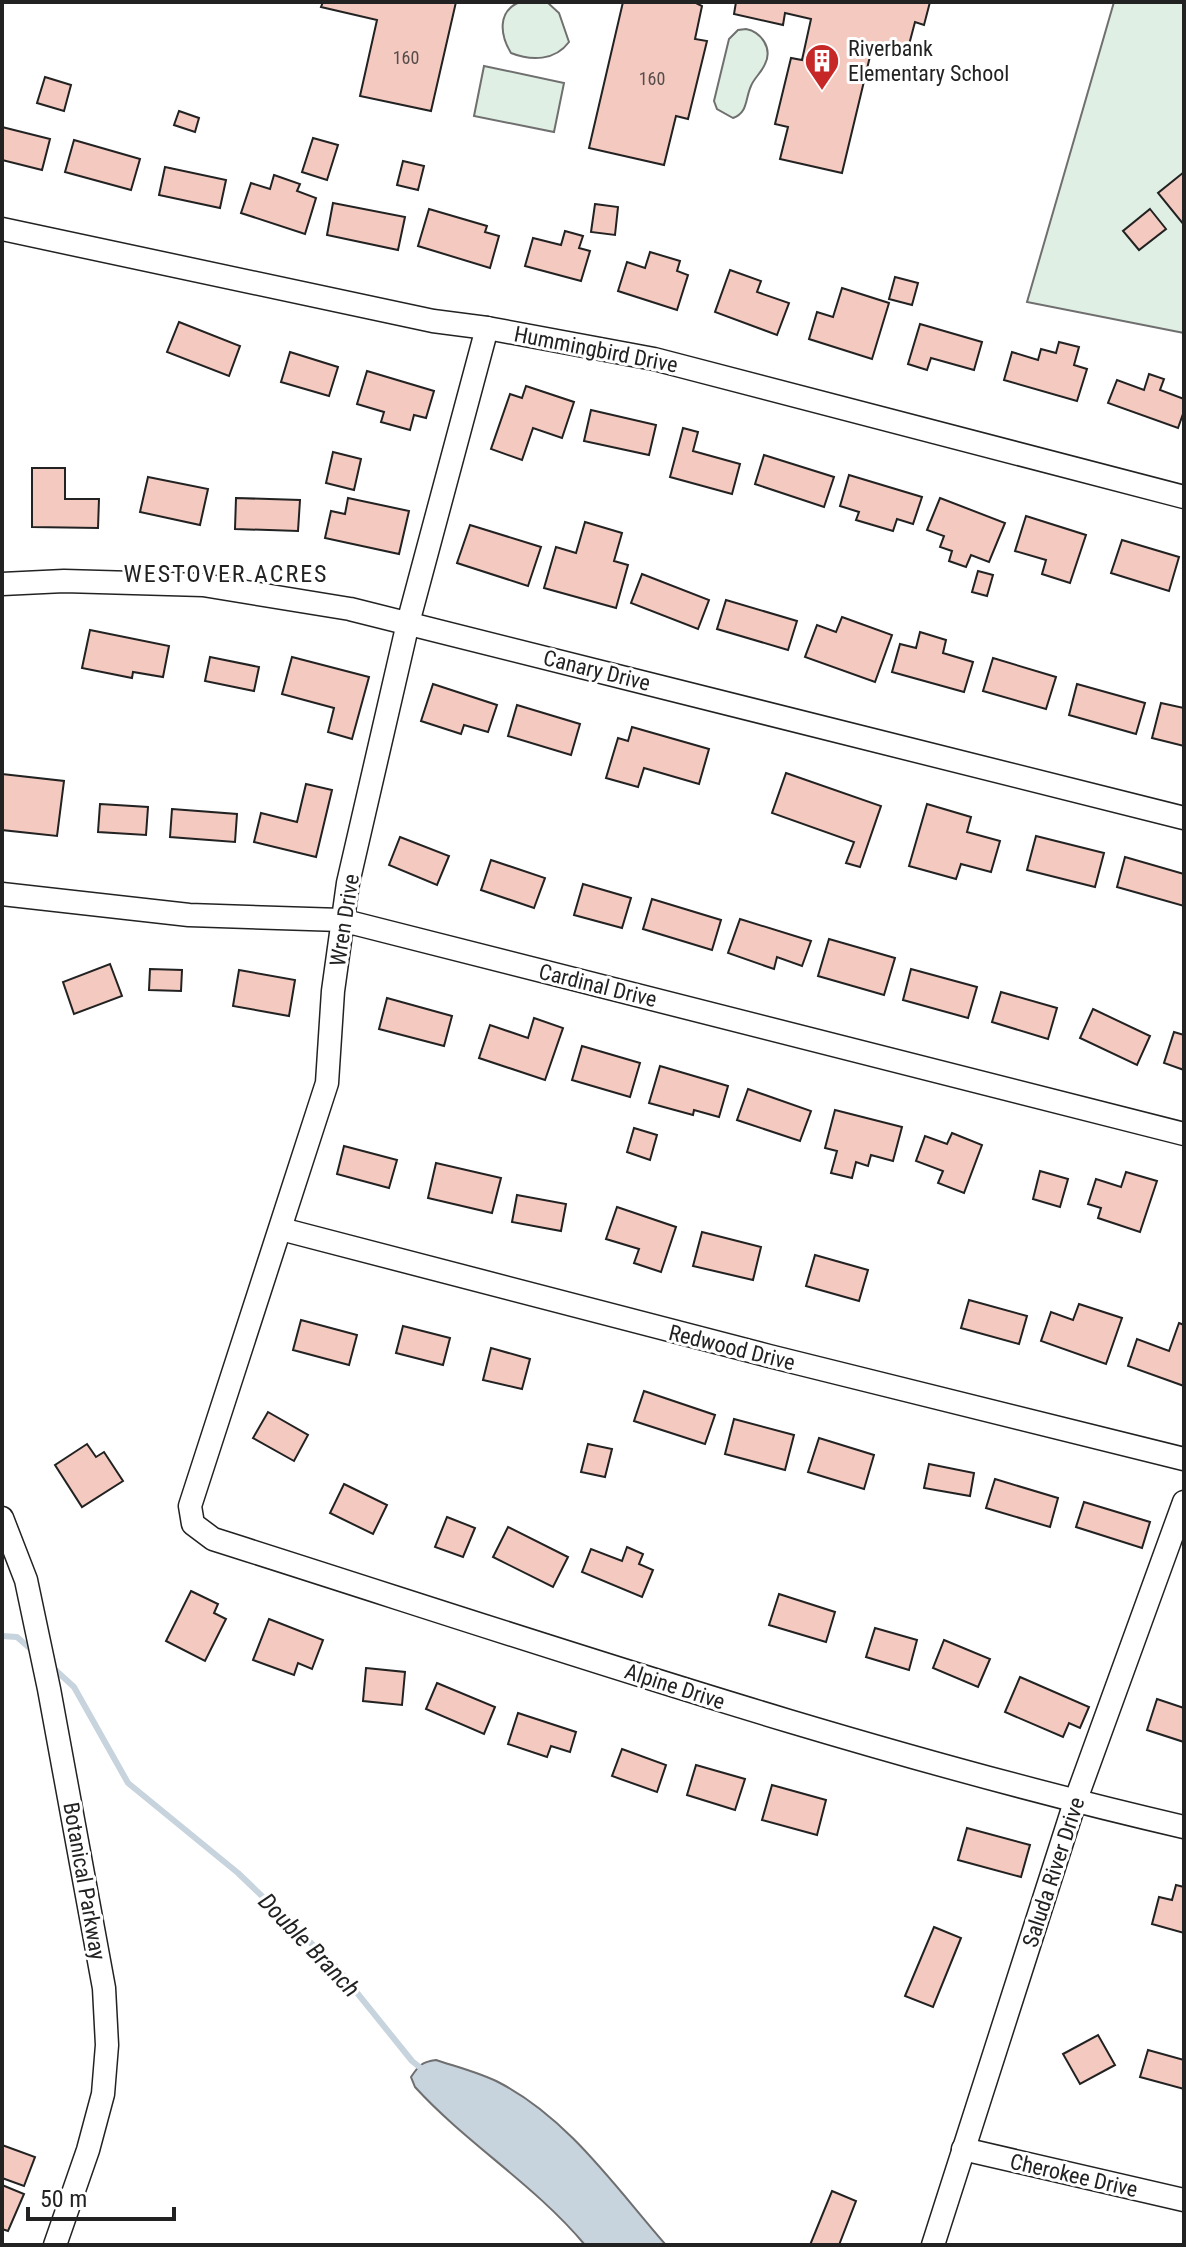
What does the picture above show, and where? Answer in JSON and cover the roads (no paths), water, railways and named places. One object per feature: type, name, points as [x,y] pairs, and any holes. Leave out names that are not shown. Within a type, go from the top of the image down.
[{"type":"street","name":"Hummingbird Drive","points":[[2,229],[433,321],[654,359],[1184,497]]},
{"type":"street","name":"Wren Drive","points":[[190,1506],[327,1083],[341,920],[408,623],[487,328]]},
{"type":"street","name":"Canary Drive","points":[[2,584],[64,581],[203,585],[350,609],[1184,818]]},
{"type":"street","name":"Cardinal Drive","points":[[2,894],[189,915],[341,920],[1184,1134]]},
{"type":"street","name":"Redwood Drive","points":[[281,1229],[769,1356],[1184,1459]]},
{"type":"street","name":"Saluda River Drive","points":[[933,2245],[1075,1802],[1184,1502]]},
{"type":"street","name":"Alpine Drive","points":[[190,1506],[193,1524],[213,1539],[779,1719],[1075,1802],[1184,1827]]},
{"type":"street","name":"Botanical Parkway","points":[[2,1518],[23,1570],[49,1689],[104,1988],[107,2045],[103,2094],[55,2245]]},
{"type":"street","name":"Cherokee Drive","points":[[963,2149],[1184,2200]]},
{"type":"waterway","name":"Double Branch","points":[[2,1636],[17,1637],[33,1651]]},
{"type":"waterway","name":"Double Branch","points":[[51,1666],[74,1687],[128,1783],[238,1873],[337,1968],[412,2061],[422,2069]]},
{"type":"place","name":"Riverbank Elementary School","points":[[822,92]]},
{"type":"district","name":"WESTOVER ACRES","points":[[226,574]]}]
